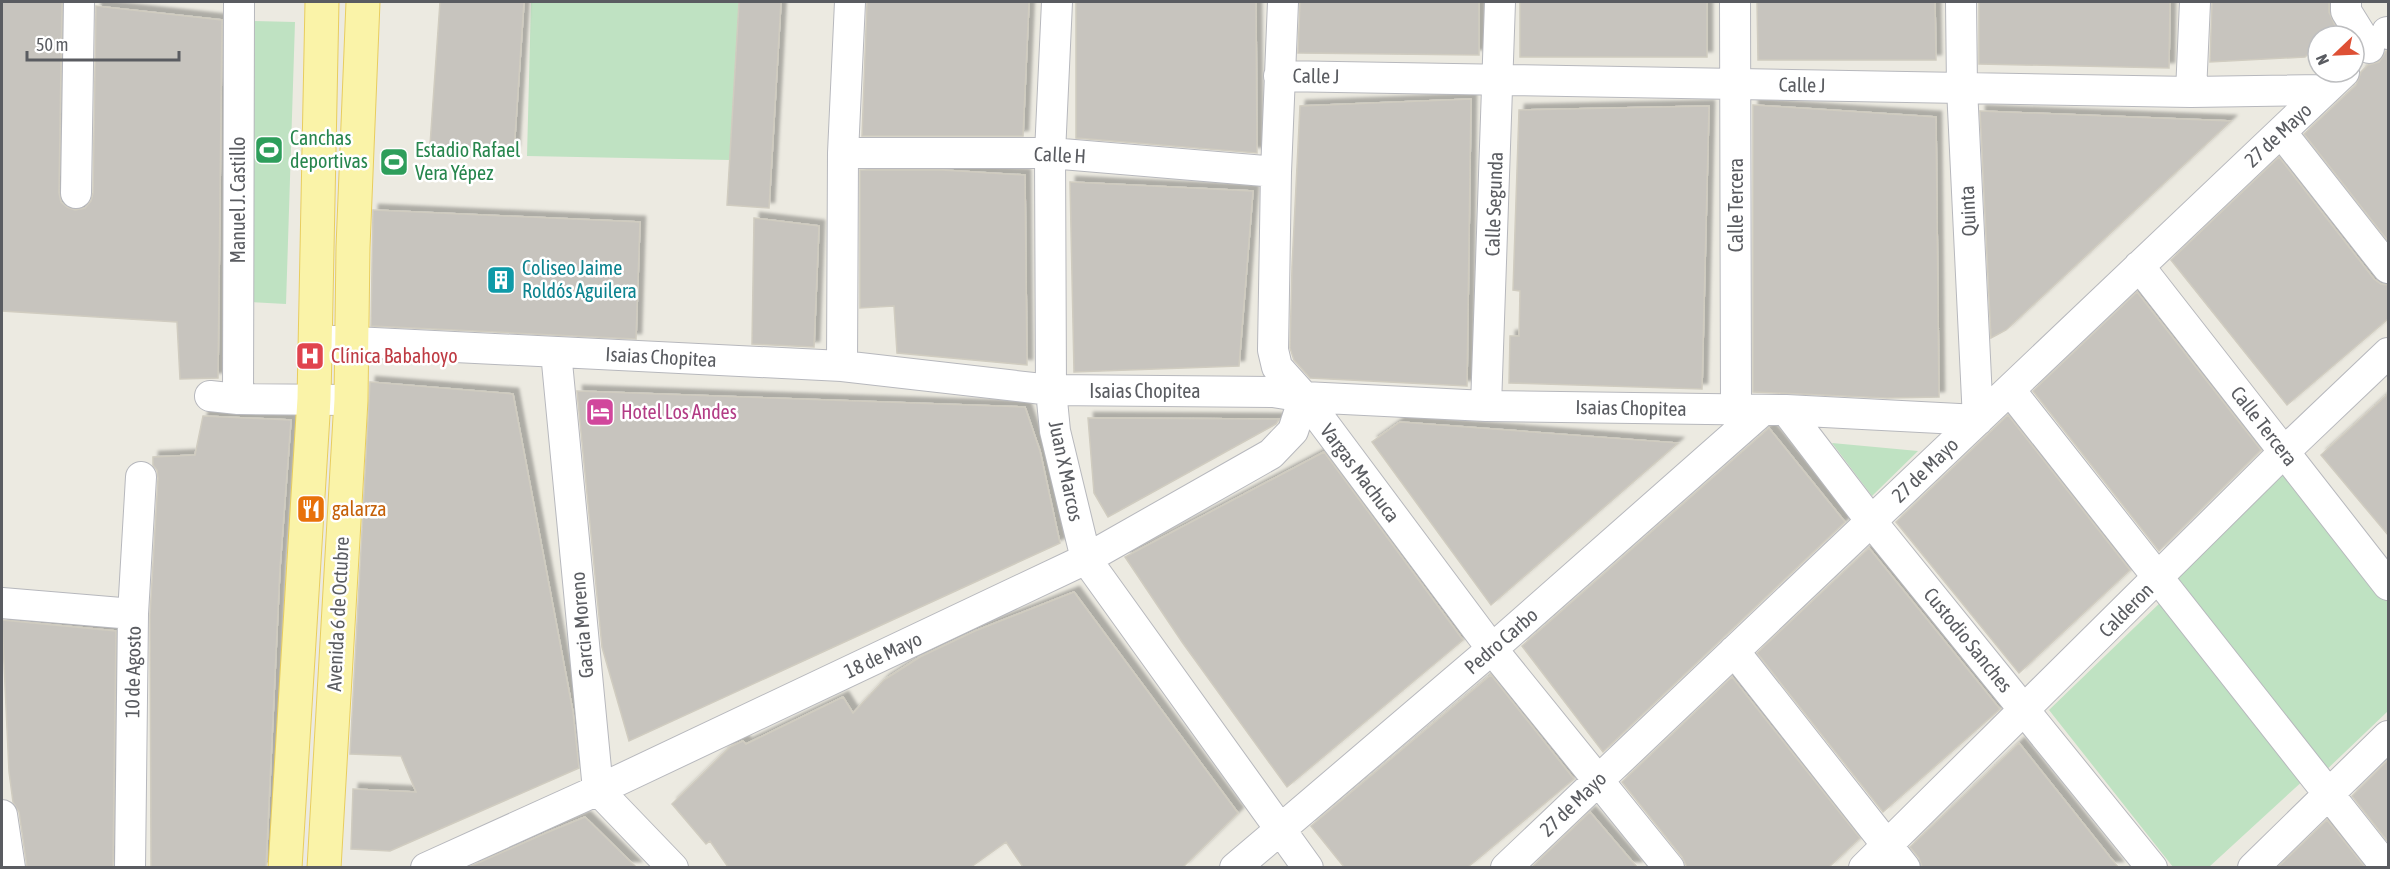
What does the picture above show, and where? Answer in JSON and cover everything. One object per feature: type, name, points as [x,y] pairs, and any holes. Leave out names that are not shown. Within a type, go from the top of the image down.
[{"type":"main road","name":"Avenida 6 de Octubre","points":[[285,867],[314,399],[322,2]]},
{"type":"main road","name":"Avenida 6 de Octubre","points":[[324,867],[351,400],[353,247],[363,2]]},
{"type":"street","points":[[76,193],[79,2]]},
{"type":"street","name":"Manuel J. Castillo","points":[[239,2],[224,398],[314,399]]},
{"type":"street","points":[[842,366],[843,153],[850,2]]},
{"type":"street","name":"Juan X Marcos","points":[[1057,2],[1050,153],[1051,390],[1055,431],[1086,559],[1308,867]]},
{"type":"street","name":"Vargas Machuca","points":[[1283,2],[1276,172],[1273,350],[1277,367],[1304,397],[1492,649],[1669,867]]},
{"type":"street","name":"Calle Segunda","points":[[1486,406],[1500,2]]},
{"type":"street","name":"Calle Tercera","points":[[1735,2],[1736,84],[1762,410]]},
{"type":"street","name":"Quinta","points":[[1961,2],[1962,88],[1978,420]]},
{"type":"street","points":[[2192,92],[2195,2]]},
{"type":"street","points":[[2346,2],[2346,11],[2377,41]]},
{"type":"street","name":"Calle J","points":[[1280,75],[2192,92],[2306,83]]},
{"type":"street","name":"27 de Mayo","points":[[1506,867],[2331,84]]},
{"type":"street","points":[[2281,132],[2388,268]]},
{"type":"street","name":"Calle H","points":[[843,153],[1050,153],[1276,172]]},
{"type":"street","name":"Calle Tercera","points":[[2139,266],[2388,585]]},
{"type":"street","name":"Isaias Chopitea","points":[[314,340],[842,366],[1051,390],[1273,392],[1304,397],[1486,406],[1762,410],[1978,420]]},
{"type":"street","name":"Garcia Moreno","points":[[556,352],[598,790]]},
{"type":"street","name":"Calderon","points":[[1864,867],[1896,856],[2025,710],[2284,452],[2388,353]]},
{"type":"street","points":[[2010,390],[2387,867]]},
{"type":"street","name":"18 de Mayo","points":[[426,867],[598,790],[1086,559],[1271,454],[1293,431],[1304,397]]},
{"type":"street","points":[[314,399],[351,400]]},
{"type":"street","name":"Custodio Sanches","points":[[1762,410],[1871,521],[2152,867]]},
{"type":"street","name":"Pedro Carbo","points":[[1235,867],[1492,649],[1762,410]]},
{"type":"street","name":"10 de Agosto","points":[[130,867],[133,614],[141,477]]},
{"type":"street","points":[[2,603],[133,614]]},
{"type":"street","points":[[1734,651],[1896,856]]},
{"type":"street","points":[[2253,867],[2388,736]]},
{"type":"street","points":[[598,790],[674,867]]},
{"type":"street","points":[[2,815],[10,867]]},
{"type":"green space","points":[[531,2],[739,2],[730,160],[527,156]]},
{"type":"green space","points":[[251,21],[295,22],[286,304],[251,302]]},
{"type":"green space","points":[[1832,443],[1918,451],[1872,496]]},
{"type":"green space","points":[[2285,469],[2388,600],[2388,711],[2321,775],[2171,585]]},
{"type":"green space","points":[[2164,599],[2306,778],[2209,867],[2173,867],[2049,710]]},
{"type":"building","points":[[2,2],[62,2],[59,193],[61,202],[75,210],[85,208],[91,201],[93,193],[96,6],[222,20],[218,378],[180,379],[177,322],[2,311]]},
{"type":"building","name":"Estadio Rafael Vera Yépez","points":[[440,2],[524,2],[514,151],[430,145]]},
{"type":"building","points":[[739,2],[781,2],[769,208],[727,205]]},
{"type":"building","points":[[867,2],[1029,2],[1023,136],[862,136]]},
{"type":"building","points":[[1076,2],[1256,2],[1257,153],[1076,138]]},
{"type":"building","points":[[1300,2],[1479,2],[1479,55],[1298,53]]},
{"type":"building","points":[[1520,2],[1707,2],[1707,57],[1520,57]]},
{"type":"building","points":[[1757,2],[1935,2],[1936,60],[1758,60]]},
{"type":"building","points":[[1979,2],[2170,2],[2169,68],[1979,64]]},
{"type":"building","points":[[2212,2],[2329,2],[2329,12],[2334,24],[2306,24],[2305,57],[2210,62]]},
{"type":"building","points":[[2388,51],[2388,241],[2304,134],[2356,84],[2366,84],[2366,67],[2379,62]]},
{"type":"building","points":[[1471,99],[1467,386],[1310,378],[1294,360],[1290,348],[1300,106]]},
{"type":"building","points":[[1753,105],[1936,117],[1939,397],[1887,398],[1753,392]]},
{"type":"building","points":[[1709,106],[1702,389],[1509,383],[1510,336],[1519,336],[1520,291],[1513,290],[1519,110]]},
{"type":"building","points":[[1980,111],[2231,121],[2006,330],[1991,338]]},
{"type":"building","points":[[2279,157],[2374,279],[2381,284],[2388,285],[2388,319],[2287,405],[2171,260]]},
{"type":"building","points":[[860,170],[942,170],[1025,175],[1027,365],[897,353],[894,306],[860,308]]},
{"type":"building","points":[[1070,182],[1253,191],[1239,366],[1074,372]]},
{"type":"building","name":"Coliseo Jaime Roldós Aguilera","points":[[373,210],[640,222],[636,339],[371,326]]},
{"type":"building","points":[[754,218],[819,226],[814,347],[752,344]]},
{"type":"building","points":[[2137,292],[2261,450],[2159,551],[2033,391]]},
{"type":"building","points":[[370,382],[513,394],[573,712],[579,768],[390,851],[351,849],[353,789],[416,792],[401,756],[350,754]]},
{"type":"building","points":[[577,391],[1025,407],[1040,451],[1060,543],[629,741],[602,647]]},
{"type":"building","points":[[2388,394],[2388,535],[2321,455]]},
{"type":"building","points":[[2008,415],[2130,570],[2019,673],[1896,522]]},
{"type":"building","points":[[203,416],[291,420],[280,568],[266,867],[151,867],[150,615],[158,478],[157,470],[153,465],[153,457],[195,455]]},
{"type":"building","points":[[1088,418],[1279,419],[1276,424],[1108,517],[1094,493]]},
{"type":"building","points":[[1400,422],[1678,443],[1491,605],[1372,442]]},
{"type":"building","points":[[1769,428],[1845,522],[1603,752],[1522,646]]},
{"type":"building","points":[[1324,452],[1463,640],[1287,787],[1182,642],[1125,557]]},
{"type":"building","points":[[1869,548],[2000,709],[1883,812],[1757,653]]},
{"type":"building","points":[[1074,592],[1238,813],[1183,867],[1023,867],[1006,842],[971,867],[728,867],[710,841],[706,844],[672,804],[730,747],[743,741],[746,744],[843,697],[853,713],[884,680],[920,657],[975,631]]},
{"type":"building","points":[[2,620],[116,631],[113,867],[27,867],[19,812],[13,802],[9,772]]},
{"type":"building","points":[[1491,675],[1574,779],[1468,867],[1344,867],[1311,826]]},
{"type":"building","points":[[1732,677],[1860,838],[1829,867],[1687,867],[1682,857],[1622,782]]},
{"type":"building","points":[[2019,743],[2118,867],[1922,867],[1919,858],[1910,847]]},
{"type":"building","points":[[2388,760],[2388,842],[2352,796]]},
{"type":"building","points":[[1590,812],[1637,867],[1532,867]]},
{"type":"building","points":[[585,817],[636,867],[469,867],[546,833]]},
{"type":"building","points":[[2327,820],[2365,867],[2278,867]]},
{"type":"place","name":"Canchas deportivas","points":[[269,150]]},
{"type":"place","name":"Estadio Rafael Vera Yépez","points":[[394,162]]},
{"type":"place","name":"Coliseo Jaime Roldós Aguilera","points":[[501,280]]},
{"type":"place","name":"Clínica Babahoyo","points":[[310,356]]},
{"type":"place","name":"Hotel Los Andes","points":[[600,412]]},
{"type":"place","name":"galarza","points":[[311,509]]}]
